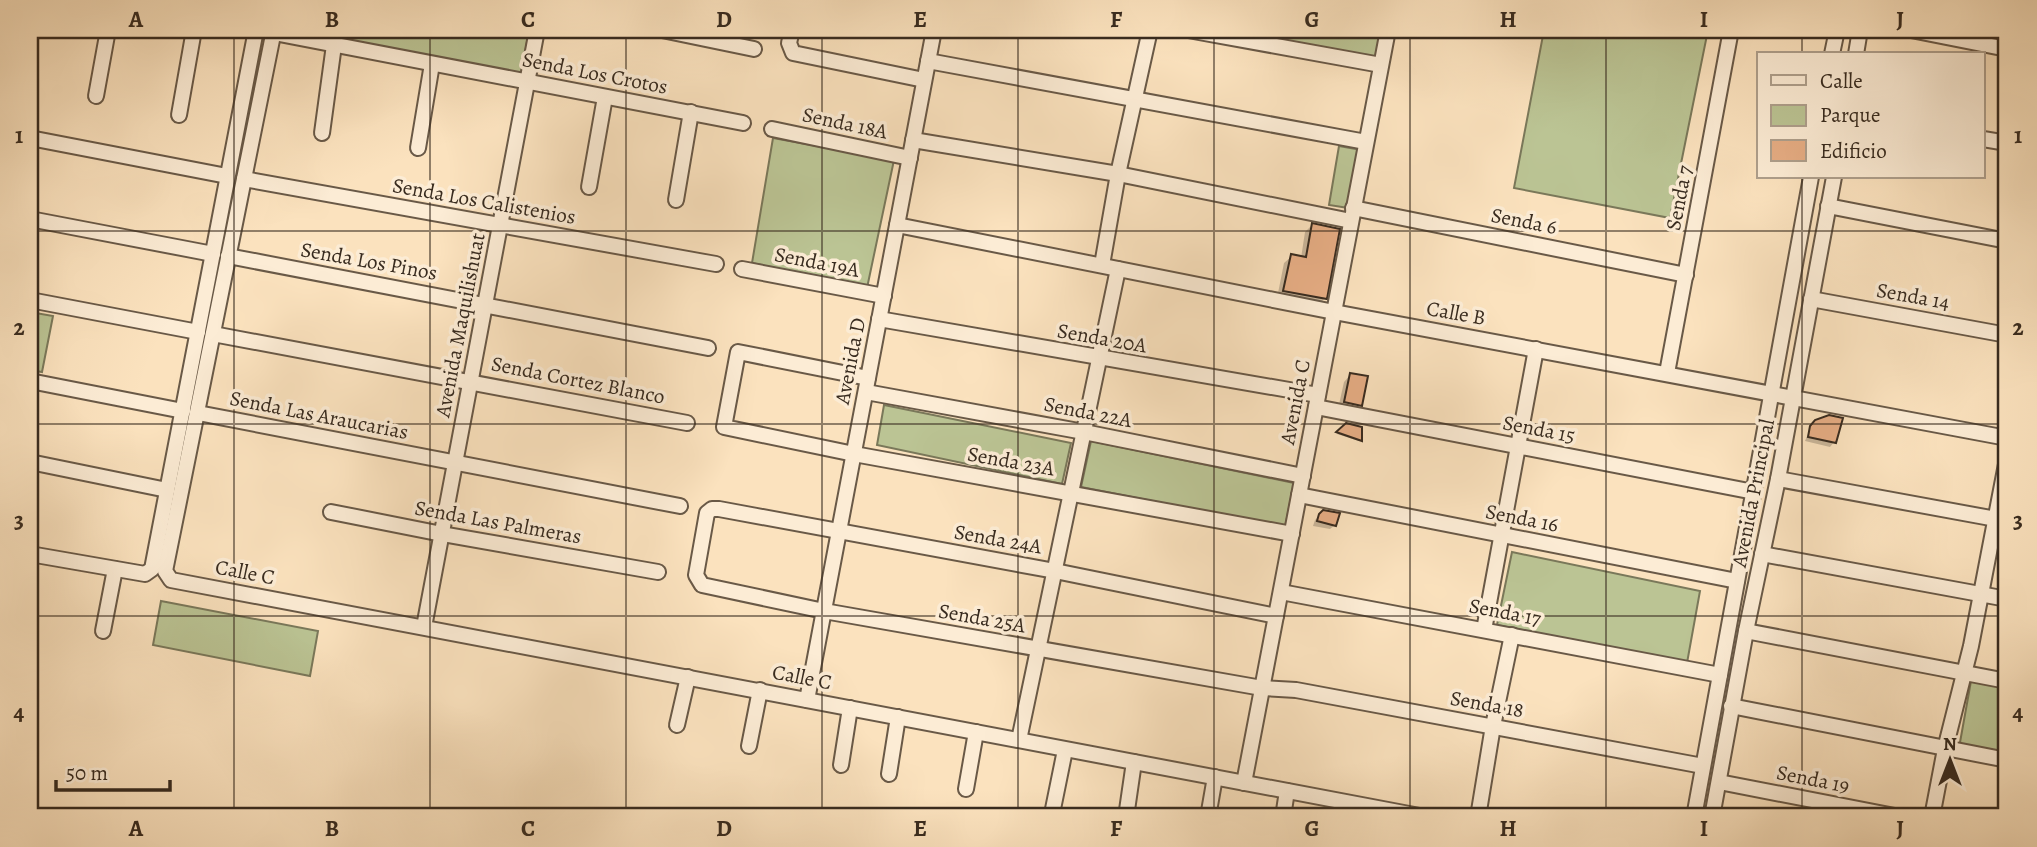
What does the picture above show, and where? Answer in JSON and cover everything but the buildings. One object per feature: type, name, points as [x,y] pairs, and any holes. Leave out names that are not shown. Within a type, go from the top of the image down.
[{"type":"street","points":[[96,96],[108,30]]},
{"type":"street","points":[[179,115],[194,30]]},
{"type":"street","points":[[30,555],[145,574],[152,569],[167,490],[191,412],[205,333],[213,254],[256,30]]},
{"type":"street","name":"Avenida Maquilishuat","points":[[424,627],[537,30]]},
{"type":"street","points":[[662,30],[754,50]]},
{"type":"street","points":[[792,30],[790,49],[793,53],[924,80]]},
{"type":"street","name":"Avenida D","points":[[807,700],[934,30]]},
{"type":"street","points":[[1102,265],[1133,98],[1150,30]]},
{"type":"street","points":[[1188,30],[1381,65]]},
{"type":"street","name":"Avenida C","points":[[1244,783],[1388,30]]},
{"type":"street","name":"Senda 7","points":[[1667,373],[1731,30]]},
{"type":"street","points":[[1832,52],[1837,30]]},
{"type":"street","points":[[1856,52],[1860,30]]},
{"type":"street","points":[[1912,30],[2007,49]]},
{"type":"street","points":[[205,333],[228,256],[274,32]]},
{"type":"street","name":"Senda Los Crotos","points":[[274,32],[334,46],[743,123]]},
{"type":"street","points":[[322,133],[334,46]]},
{"type":"street","points":[[928,61],[1366,142]]},
{"type":"street","points":[[418,148],[432,64]]},
{"type":"street","points":[[589,187],[605,97]]},
{"type":"street","points":[[677,200],[691,112]]},
{"type":"street","name":"Senda 18A","points":[[772,129],[910,158]]},
{"type":"street","points":[[30,138],[227,176]]},
{"type":"street","points":[[1984,139],[2007,144]]},
{"type":"street","name":"Senda 6","points":[[913,140],[1686,275]]},
{"type":"street","name":"Avenida Principal","points":[[1694,817],[1811,178]]},
{"type":"street","name":"Avenida Principal","points":[[1712,817],[1731,706],[1778,479],[1834,178]]},
{"type":"street","name":"Senda Los Calistenios","points":[[244,179],[716,264]]},
{"type":"street","points":[[1828,206],[2007,241]]},
{"type":"street","points":[[30,219],[213,254]]},
{"type":"street","name":"Calle B","points":[[897,225],[1334,312],[2007,438]]},
{"type":"street","name":"Senda Los Pinos","points":[[228,256],[708,348]]},
{"type":"street","name":"Senda 19A","points":[[742,269],[884,296]]},
{"type":"street","points":[[1019,740],[1118,269]]},
{"type":"street","name":"Senda 14","points":[[1811,299],[2007,335]]},
{"type":"street","name":"Senda Cortez Blanco","points":[[30,300],[687,422]]},
{"type":"street","name":"Senda 20A","points":[[879,319],[1317,401]]},
{"type":"street","points":[[1484,630],[1536,349]]},
{"type":"street","name":"Senda 22A","points":[[724,427],[738,352],[867,385],[1303,476]]},
{"type":"street","name":"Senda Las Araucarias","points":[[30,381],[680,506]]},
{"type":"street","name":"Senda 15","points":[[1317,401],[1518,446],[1754,492]]},
{"type":"street","name":"Calle C","points":[[191,412],[165,571],[171,580],[1216,777],[1287,791],[1359,811],[1425,817]]},
{"type":"street","name":"Senda 23A","points":[[724,427],[854,454],[1292,534]]},
{"type":"street","points":[[1932,817],[1945,749],[2001,520],[2007,459]]},
{"type":"street","points":[[30,462],[167,490]]},
{"type":"street","points":[[1778,479],[2001,520]]},
{"type":"street","name":"Senda 16","points":[[1299,495],[1737,581]]},
{"type":"street","name":"Senda 24A","points":[[698,581],[696,575],[707,513],[712,509],[1055,571],[1276,616]]},
{"type":"street","name":"Senda Las Palmeras","points":[[331,512],[658,572]]},
{"type":"street","points":[[1762,554],[2007,599]]},
{"type":"street","points":[[103,631],[115,569]]},
{"type":"street","name":"Senda 25A","points":[[698,581],[702,585],[824,611],[1262,688]]},
{"type":"street","name":"Senda 17","points":[[1281,592],[1720,675]]},
{"type":"street","points":[[1746,631],[2007,681]]},
{"type":"street","points":[[1478,817],[1493,726],[1513,635]]},
{"type":"street","points":[[677,725],[688,677]]},
{"type":"street","name":"Senda 18","points":[[1262,688],[1296,690],[1703,766]]},
{"type":"street","points":[[749,746],[760,690]]},
{"type":"street","points":[[1731,706],[2007,760]]},
{"type":"street","points":[[841,765],[849,708]]},
{"type":"street","points":[[889,774],[898,717]]},
{"type":"street","points":[[966,789],[976,732]]},
{"type":"street","points":[[1053,809],[1065,750]]},
{"type":"street","points":[[1126,817],[1134,762]]},
{"type":"street","points":[[1208,817],[1216,777]]},
{"type":"street","name":"Senda 19","points":[[1719,782],[1900,817]]},
{"type":"street","points":[[1283,817],[1287,791]]},
{"type":"green space","points":[[286,30],[529,30],[521,76]]},
{"type":"green space","points":[[1215,30],[1382,30],[1377,59]]},
{"type":"green space","points":[[1544,30],[1708,30],[1670,218],[1514,188]]},
{"type":"green space","points":[[773,138],[894,160],[867,288],[752,263]]},
{"type":"green space","points":[[1339,146],[1367,151],[1355,209],[1329,205]]},
{"type":"green space","points":[[30,312],[53,316],[42,372],[30,370]]},
{"type":"green space","points":[[884,405],[1071,443],[1062,484],[877,445]]},
{"type":"green space","points":[[1091,441],[1294,483],[1285,527],[1081,487]]},
{"type":"green space","points":[[1512,552],[1700,591],[1687,663],[1497,625]]},
{"type":"green space","points":[[161,601],[318,631],[310,676],[153,645]]},
{"type":"green space","points":[[1971,681],[2007,688],[2007,757],[1959,748]]}]
